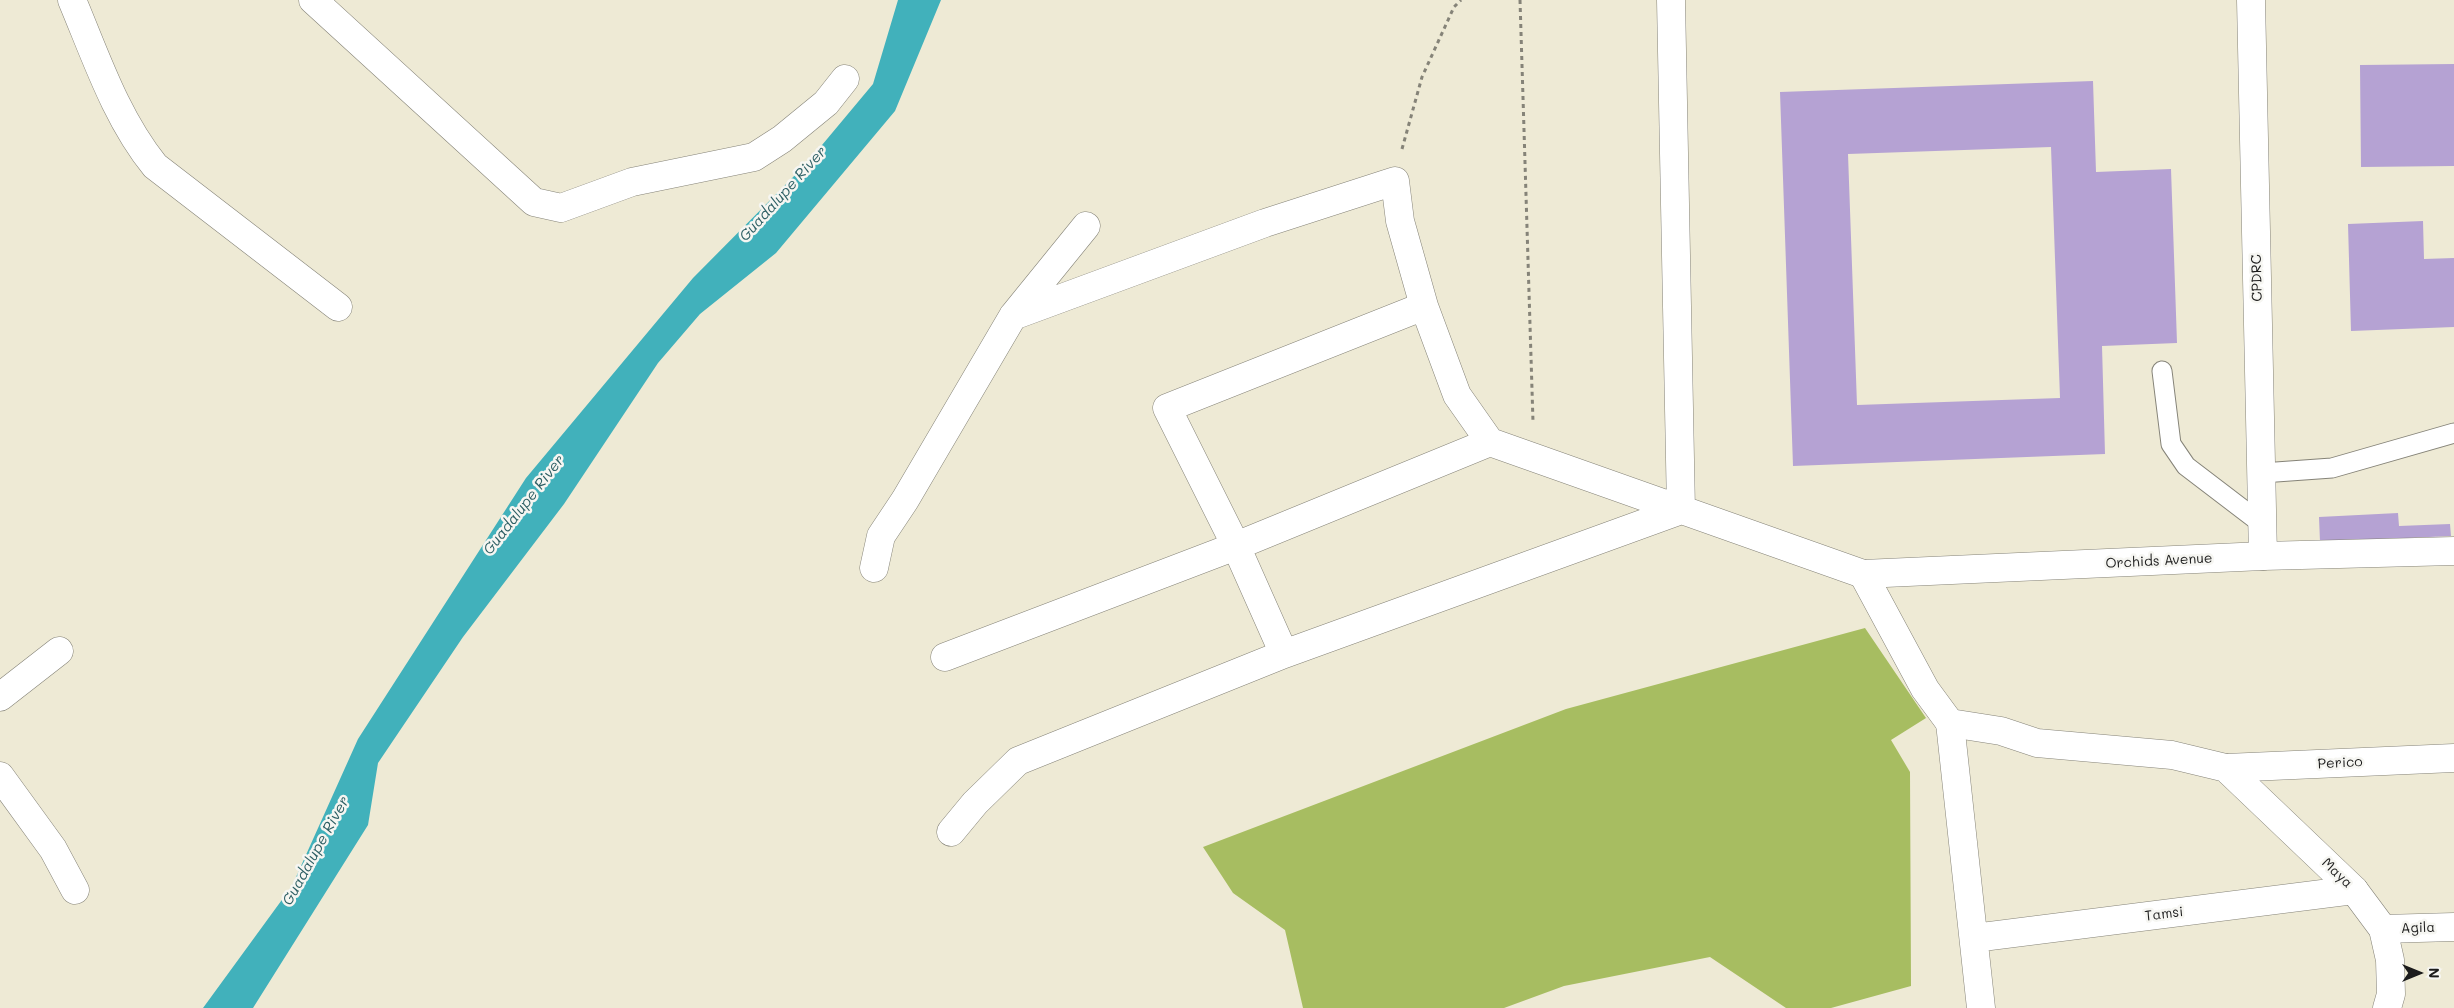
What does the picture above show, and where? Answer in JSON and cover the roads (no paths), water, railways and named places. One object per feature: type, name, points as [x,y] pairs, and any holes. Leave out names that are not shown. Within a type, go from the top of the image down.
[{"type":"street","points":[[72,0],[109,89],[138,145],[156,166],[338,307]]},
{"type":"street","points":[[312,0],[534,202],[561,208],[632,182],[754,157],[782,139],[826,104],[845,79]]},
{"type":"street","points":[[1671,0],[1681,510]]},
{"type":"street","name":"CPDRC","points":[[2251,0],[2263,556]]},
{"type":"street","points":[[1013,316],[1264,223],[1394,180],[1400,222],[1424,306],[1457,395],[1490,442],[1863,574],[1925,689],[1950,722],[1981,1008]]},
{"type":"street","points":[[874,568],[881,536],[905,500],[1013,316],[1086,226]]},
{"type":"street","points":[[1284,654],[1236,546],[1167,408],[1424,306]]},
{"type":"street","points":[[945,657],[1236,546],[1490,442]]},
{"type":"street","points":[[951,832],[975,803],[1018,761],[1284,654],[1681,510]]},
{"type":"street","name":"Orchids Avenue","points":[[1863,574],[2263,556],[2454,551]]},
{"type":"street","points":[[0,697],[59,651]]},
{"type":"street","points":[[1950,722],[2000,731],[2037,743],[2172,755],[2226,768]]},
{"type":"street","name":"Perico","points":[[2226,768],[2454,758]]},
{"type":"street","name":"Maya","points":[[2226,768],[2354,890],[2383,930],[2390,960],[2391,994],[2387,1008]]},
{"type":"street","points":[[0,776],[53,849],[75,890]]},
{"type":"street","name":"Tamsi","points":[[1974,938],[2354,890]]},
{"type":"street","name":"Agila","points":[[2383,930],[2454,927]]},
{"type":"lane","points":[[2162,371],[2171,444],[2186,466],[2262,524]]},
{"type":"lane","points":[[2262,474],[2332,468],[2454,434]]},
{"type":"water","name":"Guadalupe River","points":[[898,0],[941,0],[895,111],[776,253],[700,314],[658,363],[564,504],[463,637],[378,763],[368,825],[253,1008],[203,1008],[292,886],[358,739],[526,478],[693,278],[807,163],[873,84]]}]
